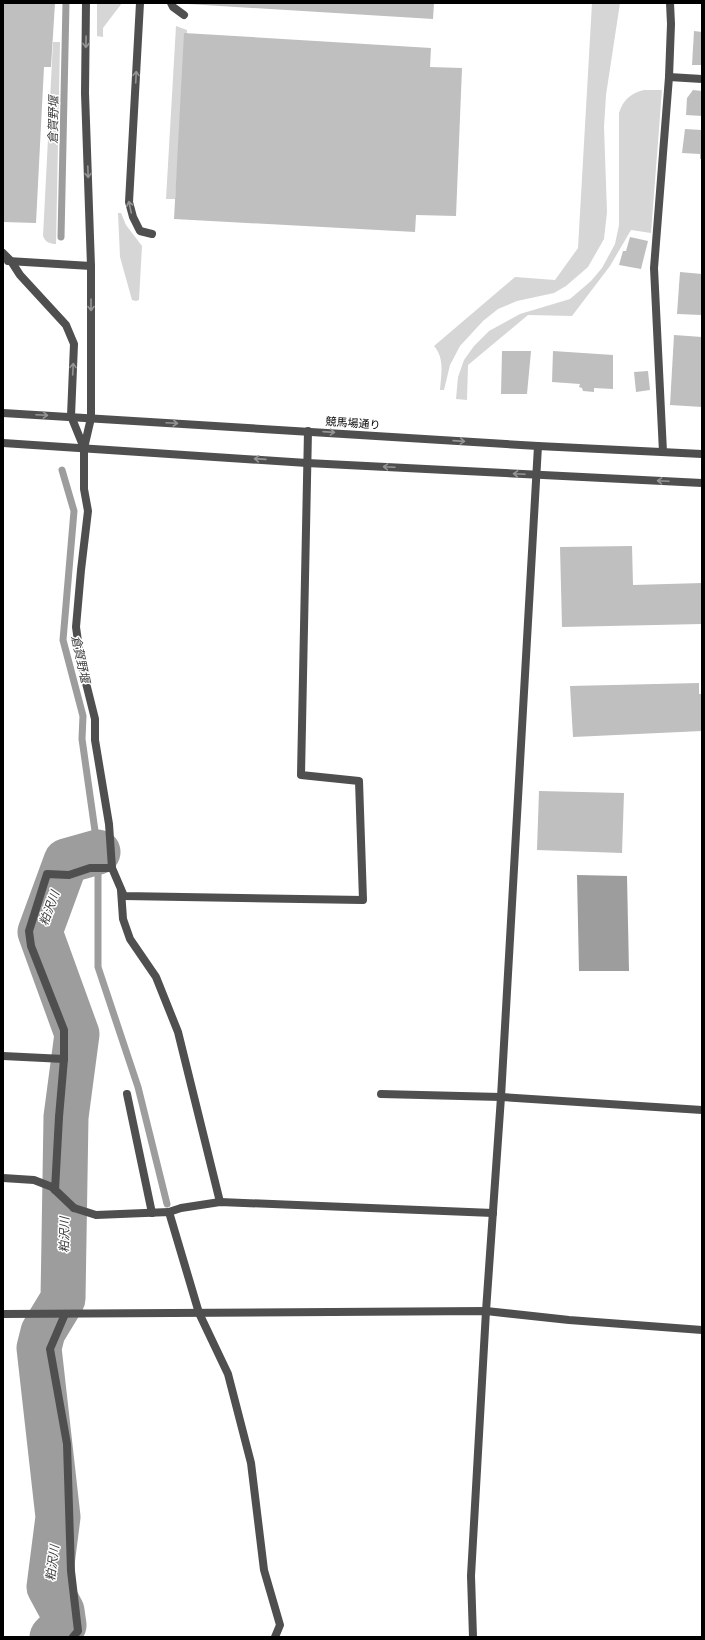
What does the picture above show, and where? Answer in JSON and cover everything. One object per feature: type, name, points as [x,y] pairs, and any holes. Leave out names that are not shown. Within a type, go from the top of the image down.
[{"type":"street","points":[[86,3],[85,93],[91,266],[91,418],[84,448],[84,489],[88,511],[76,627],[81,663],[95,719],[95,740],[109,824],[112,868],[124,896],[363,900],[358,781],[301,775],[306,462],[308,431]]},
{"type":"street","points":[[140,3],[129,202],[133,217],[140,231],[152,234]]},
{"type":"street","points":[[171,3],[173,7],[184,15]]},
{"type":"street","points":[[663,452],[654,268],[669,77],[671,24],[670,3]]},
{"type":"street","points":[[669,77],[702,79]]},
{"type":"street","points":[[3,252],[7,261],[66,325],[74,344],[71,416],[84,448]]},
{"type":"street","points":[[7,261],[91,266]]},
{"type":"street","name":"競馬場通り","points":[[3,413],[538,446],[702,454]]},
{"type":"street","points":[[3,442],[306,462],[702,483]]},
{"type":"street","points":[[473,1637],[471,1576],[486,1311],[501,1097],[538,446]]},
{"type":"street","points":[[55,1190],[64,1059],[64,1030],[31,946],[29,931],[47,874],[69,875],[90,868],[112,868]]},
{"type":"street","points":[[121,889],[123,919],[130,939],[156,977],[178,1032],[220,1202]]},
{"type":"street","points":[[3,1056],[64,1059]]},
{"type":"street","points":[[127,1094],[152,1213]]},
{"type":"street","points":[[381,1094],[501,1097],[702,1110]]},
{"type":"street","points":[[3,1178],[34,1180],[52,1187],[74,1208],[96,1215],[169,1212],[181,1208],[220,1202],[406,1208],[493,1213]]},
{"type":"street","points":[[169,1212],[199,1313],[228,1374],[251,1463],[264,1570],[280,1625],[275,1637]]},
{"type":"street","points":[[3,1314],[486,1311],[569,1320],[702,1330]]},
{"type":"street","points":[[65,1314],[50,1349],[67,1444],[71,1571],[78,1631],[73,1637]]},
{"type":"shaded area","points":[[97,3],[122,3],[103,28],[103,37],[97,36]]},
{"type":"shaded area","points":[[592,3],[620,3],[606,95],[604,127],[607,212],[604,239],[588,267],[566,286],[554,293],[517,301],[498,309],[483,321],[460,346],[450,365],[444,390],[440,390],[441,361],[440,356],[434,346],[515,277],[555,280],[578,248]]},
{"type":"shaded area","points":[[176,26],[187,30],[187,33],[175,199],[166,199]]},
{"type":"shaded area","points":[[53,42],[60,42],[56,244],[48,242],[43,236]]},
{"type":"shaded area","points":[[644,90],[662,90],[651,233],[631,230],[610,266],[572,316],[528,315],[468,365],[467,400],[456,399],[458,377],[464,360],[474,346],[489,331],[520,314],[570,299],[591,281],[602,268],[615,244],[619,225],[619,113],[625,101],[631,95]]},
{"type":"shaded area","points":[[118,213],[121,213],[126,225],[142,246],[139,300],[136,301],[132,300],[120,257]]},
{"type":"shaded area","points":[[577,875],[627,876],[629,971],[579,971]]},
{"type":"building","points":[[3,3],[55,3],[51,67],[44,67],[36,223],[3,222]]},
{"type":"building","points":[[188,3],[434,3],[433,19]]},
{"type":"building","points":[[694,31],[702,32],[702,65],[692,65]]},
{"type":"building","points":[[184,33],[431,48],[430,67],[462,68],[456,216],[416,215],[415,232],[174,219]]},
{"type":"building","points":[[693,90],[702,91],[702,116],[686,115],[687,98]]},
{"type":"building","points":[[685,129],[702,130],[702,159],[700,159],[700,154],[682,153]]},
{"type":"building","points":[[630,237],[648,241],[641,269],[619,265],[623,251],[626,251]]},
{"type":"building","points":[[680,272],[702,274],[702,315],[677,314]]},
{"type":"building","points":[[674,335],[702,337],[702,407],[670,405]]},
{"type":"building","points":[[502,351],[531,351],[527,394],[501,394]]},
{"type":"building","points":[[553,351],[613,355],[613,389],[594,388],[594,392],[583,391],[582,388],[579,387],[580,384],[552,382]]},
{"type":"building","points":[[648,371],[650,390],[636,392],[634,372]]},
{"type":"building","points":[[632,546],[633,585],[702,583],[702,624],[562,627],[560,547]]},
{"type":"building","points":[[699,683],[699,694],[702,694],[702,731],[573,737],[570,686]]},
{"type":"building","points":[[539,791],[624,793],[622,853],[537,850]]},
{"type":"waterway","name":"倉賀野堰","points":[[61,237],[66,3]]},
{"type":"waterway","name":"倉賀野堰","points":[[62,470],[74,511],[63,640],[83,716],[82,739],[98,852],[98,967],[138,1087],[167,1204]]},
{"type":"waterway","name":"粕沢川","points":[[52,1637],[64,1625],[62,1611],[49,1587],[58,1517],[39,1348],[43,1332],[63,1299],[66,1117],[77,1034],[40,932],[66,861],[98,852]]}]
